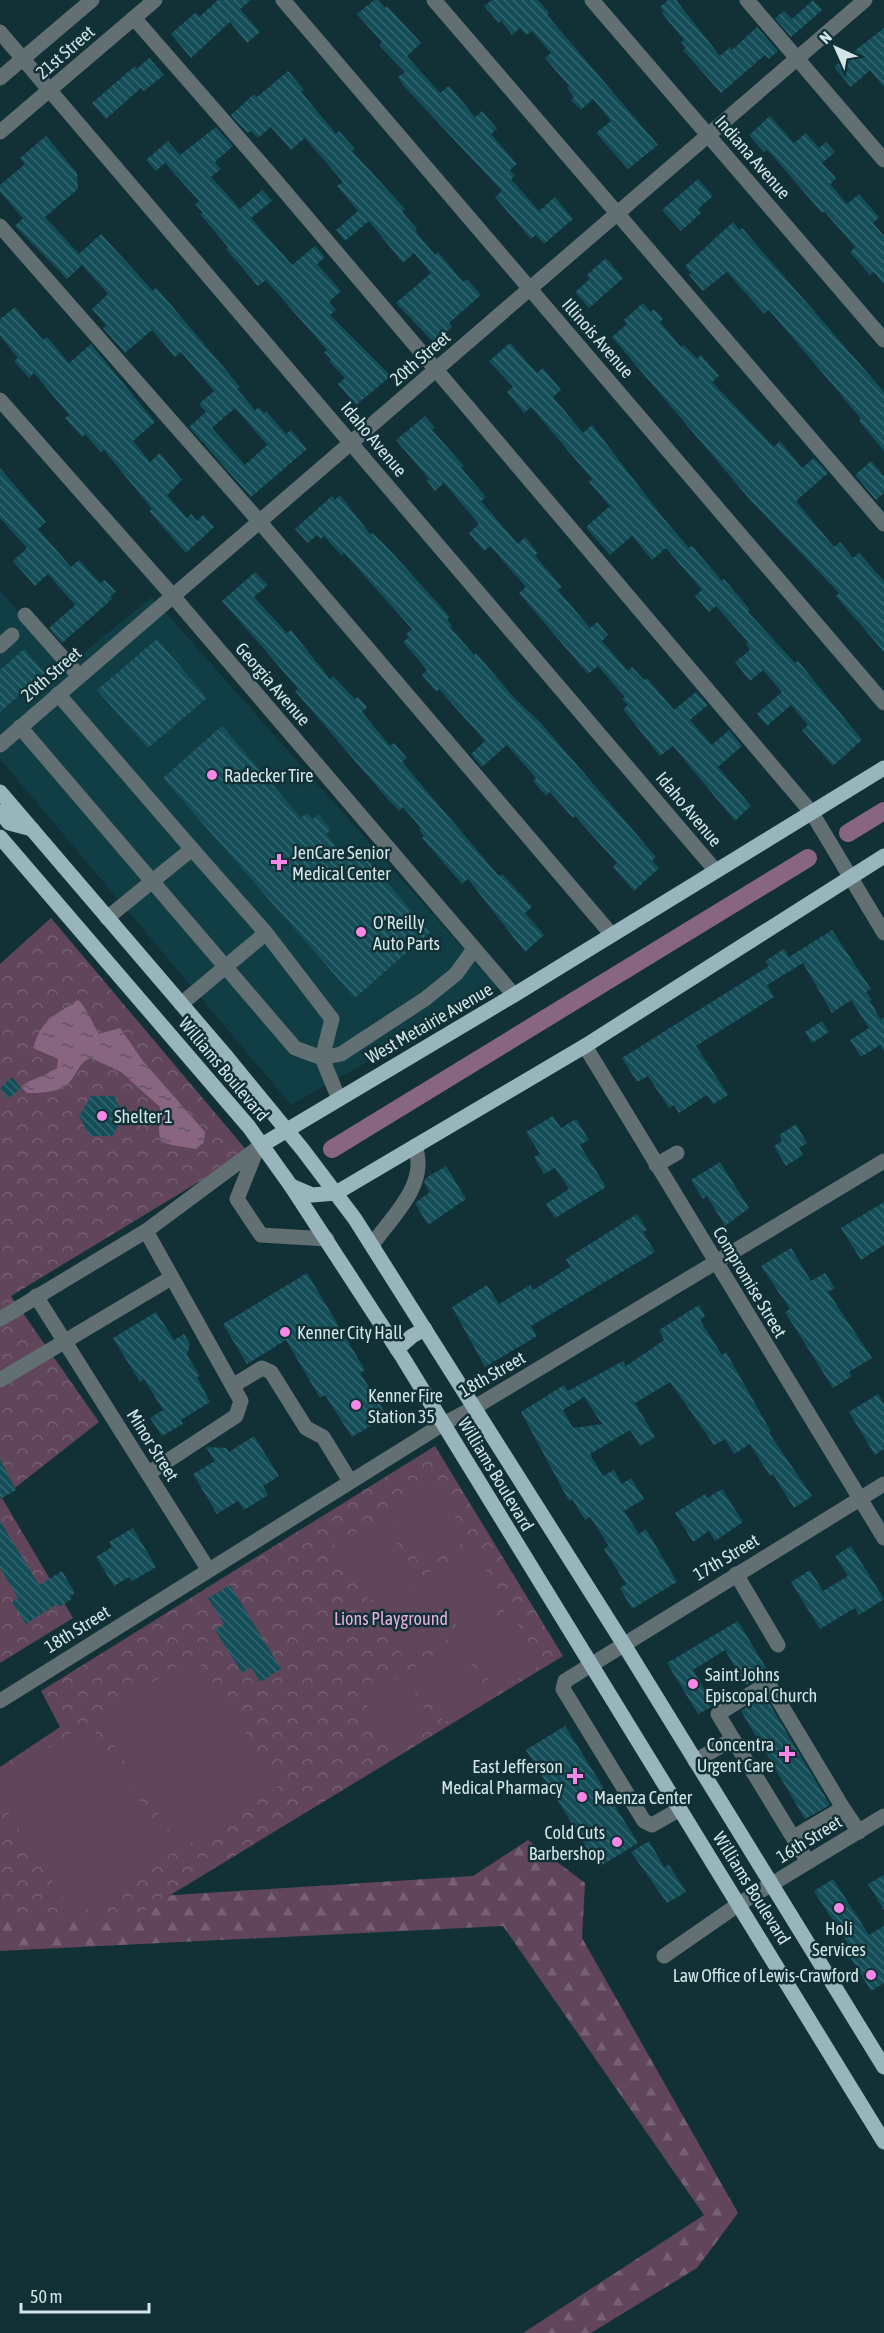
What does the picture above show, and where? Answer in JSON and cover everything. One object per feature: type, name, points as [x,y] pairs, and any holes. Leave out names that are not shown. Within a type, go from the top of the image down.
[{"type":"main road","name":"West Metairie Avenue","points":[[259,1147],[514,995],[884,768]]},
{"type":"main road","name":"Williams Boulevard","points":[[0,792],[181,1004],[336,1193],[372,1245],[475,1407],[884,2067]]},
{"type":"main road","points":[[0,812],[9,823],[32,829]]},
{"type":"main road","name":"Williams Boulevard","points":[[0,837],[249,1127],[259,1147],[291,1186],[327,1239],[397,1349],[884,2142]]},
{"type":"main road","points":[[291,1186],[312,1195],[336,1193],[585,1046],[884,856]]},
{"type":"main road","points":[[397,1349],[412,1336],[425,1329]]},
{"type":"street","name":"21st Street","points":[[0,78],[92,0]]},
{"type":"street","name":"21st Street","points":[[0,132],[155,0]]},
{"type":"street","name":"Illinois Avenue","points":[[283,0],[884,703]]},
{"type":"street","points":[[434,0],[884,524]]},
{"type":"street","name":"Indiana Avenue","points":[[592,0],[884,340]]},
{"type":"street","points":[[747,0],[884,160]]},
{"type":"street","name":"20th Street","points":[[0,745],[866,0]]},
{"type":"street","points":[[134,18],[437,370],[812,813],[884,933]]},
{"type":"street","name":"Idaho Avenue","points":[[0,32],[717,871]]},
{"type":"street","points":[[0,226],[259,522],[612,935]]},
{"type":"street","name":"Georgia Avenue","points":[[0,400],[172,595],[514,995]]},
{"type":"street","points":[[25,615],[79,676]]},
{"type":"street","points":[[0,646],[12,635]]},
{"type":"street","points":[[58,694],[266,933],[332,1018],[322,1058],[339,1098]]},
{"type":"street","points":[[20,727],[295,1048],[322,1058],[341,1054],[425,999],[456,974],[474,949]]},
{"type":"street","points":[[107,918],[192,849]]},
{"type":"street","points":[[181,1004],[266,933]]},
{"type":"street","name":"Compromise Street","points":[[585,1046],[884,1538]]},
{"type":"street","points":[[372,1245],[414,1186],[420,1168],[415,1146]]},
{"type":"street","points":[[259,1147],[237,1199],[261,1235],[327,1239]]},
{"type":"street","name":"West Metairie Avenue","points":[[0,1319],[146,1231],[259,1147]]},
{"type":"street","points":[[656,1165],[677,1153]]},
{"type":"street","name":"18th Street","points":[[0,1701],[442,1424],[475,1407],[884,1161]]},
{"type":"street","points":[[146,1231],[241,1401],[236,1416],[148,1473]]},
{"type":"street","points":[[0,1380],[171,1278]]},
{"type":"street","name":"Minor Street","points":[[36,1296],[208,1569]]},
{"type":"street","points":[[234,1385],[262,1368],[272,1372],[306,1428],[323,1437],[350,1481]]},
{"type":"street","name":"17th Street","points":[[680,1809],[652,1825],[644,1821],[563,1689],[565,1681],[589,1664],[884,1484]]},
{"type":"street","points":[[736,1574],[778,1645]]},
{"type":"street","points":[[808,1862],[718,1714],[768,1683],[859,1832]]},
{"type":"street","points":[[695,1761],[733,1739]]},
{"type":"street","points":[[794,1837],[843,1808]]},
{"type":"street","name":"16th Street","points":[[664,1956],[739,1904],[884,1816]]},
{"type":"shaded area","points":[[0,590],[66,667],[152,597],[498,988],[291,1105],[0,759]]},
{"type":"green space","points":[[51,918],[248,1152],[11,1296],[99,1422],[2,1498],[73,1618],[0,1663],[0,964]]},
{"type":"green space","name":"Lions Playground","points":[[435,1446],[563,1656],[131,1919],[0,1921],[0,1767],[60,1727],[41,1691]]},
{"type":"green space","points":[[434,1484],[469,1539],[422,1568],[388,1512]]},
{"type":"green space","points":[[381,1517],[415,1572],[369,1601],[334,1545]]},
{"type":"green space","points":[[472,1547],[506,1602],[460,1631],[426,1575]]},
{"type":"green space","points":[[419,1579],[454,1634],[407,1663],[373,1607]]},
{"type":"green space","points":[[509,1609],[542,1664],[496,1692],[463,1637]]},
{"type":"green space","points":[[457,1642],[490,1695],[444,1723],[411,1669]]},
{"type":"green space","points":[[195,1655],[279,1786],[181,1849],[97,1719]]},
{"type":"green space","points":[[404,1674],[435,1727],[394,1751],[363,1698]]},
{"type":"green space","points":[[89,1722],[173,1853],[75,1916],[0,1800],[0,1779]]},
{"type":"green space","points":[[0,1832],[66,1902],[473,1876],[528,1840],[585,1883],[582,1938],[738,2213],[697,2268],[591,2333],[523,2333],[704,2215],[503,1926],[0,1951]]},
{"type":"water","points":[[78,1000],[99,1034],[120,1028],[143,1061],[205,1132],[204,1142],[196,1149],[167,1144],[163,1141],[159,1131],[160,1107],[121,1072],[91,1058],[82,1064],[68,1084],[58,1090],[27,1093],[21,1087],[57,1068],[58,1059],[33,1048],[45,1024]]},
{"type":"building","points":[[218,0],[251,0],[240,9],[260,32],[247,43],[230,22],[191,58],[171,34],[195,13],[199,17]]},
{"type":"building","points":[[374,0],[378,0],[385,8],[387,6],[421,43],[407,56],[440,93],[449,86],[475,117],[482,111],[497,129],[491,134],[517,164],[510,170],[515,176],[511,179],[539,211],[555,197],[573,219],[544,244],[536,235],[531,239],[495,197],[502,191],[404,86],[398,77],[405,72],[379,45],[382,42],[357,14]]},
{"type":"building","points":[[492,0],[538,0],[549,13],[547,15],[658,145],[628,169],[596,133],[611,121],[593,99],[581,110],[571,100],[574,97],[567,88],[569,86],[545,58],[551,53],[532,31],[526,35],[520,28],[512,35],[501,21],[499,23],[484,6]]},
{"type":"building","points":[[668,0],[676,0],[720,56],[730,47],[732,50],[757,27],[778,51],[769,59],[765,55],[721,93],[683,50],[686,48],[681,42],[684,40],[662,13],[664,11],[660,7]]},
{"type":"building","points":[[813,0],[822,10],[791,37],[775,18],[784,11],[792,19]]},
{"type":"building","points":[[884,28],[884,87],[870,70],[851,87],[834,67]]},
{"type":"building","points":[[149,58],[164,75],[144,91],[141,88],[106,119],[92,103],[135,66],[137,69]]},
{"type":"building","points":[[288,71],[304,90],[301,92],[336,134],[339,131],[355,149],[352,151],[405,209],[402,212],[435,255],[438,252],[463,282],[467,279],[481,295],[449,323],[452,327],[434,343],[396,303],[431,273],[414,253],[403,263],[369,221],[345,241],[336,230],[358,211],[337,186],[343,182],[305,138],[291,150],[271,127],[258,138],[251,131],[247,133],[231,115],[254,94],[257,97]]},
{"type":"building","points":[[770,116],[794,143],[806,133],[819,148],[826,142],[835,152],[822,163],[836,178],[830,184],[847,204],[859,194],[879,217],[873,223],[884,236],[884,284],[874,272],[870,275],[850,252],[855,247],[824,211],[822,213],[773,156],[767,150],[764,152],[749,135]]},
{"type":"building","points":[[216,127],[233,146],[215,162],[221,169],[211,177],[240,209],[262,190],[272,201],[251,218],[292,265],[315,246],[325,257],[317,264],[341,291],[329,302],[336,310],[330,315],[391,376],[356,405],[338,384],[345,378],[329,361],[331,359],[324,352],[327,350],[266,280],[258,286],[200,214],[203,213],[195,204],[199,201],[165,163],[156,171],[146,160],[168,141],[180,155]]},
{"type":"building","points":[[46,136],[77,173],[78,189],[45,217],[79,254],[101,234],[153,291],[156,288],[161,293],[240,387],[237,389],[255,410],[259,407],[264,413],[266,411],[286,434],[291,430],[307,449],[251,497],[189,427],[206,412],[199,404],[214,391],[181,352],[175,357],[152,330],[125,353],[103,328],[106,325],[92,309],[108,294],[82,265],[67,279],[15,226],[23,218],[0,192],[0,185],[25,164],[20,158]],"holes":[[[235,408],[267,445],[245,465],[212,428]]]},
{"type":"building","points":[[698,179],[713,196],[698,209],[701,213],[681,231],[662,210]]},
{"type":"building","points":[[733,222],[740,230],[742,228],[884,392],[884,451],[859,421],[861,419],[769,310],[764,314],[727,272],[703,291],[689,275],[691,273],[685,266]]},
{"type":"building","points":[[606,258],[623,278],[589,308],[575,292],[590,279],[587,275]]},
{"type":"building","points":[[643,303],[651,312],[654,309],[663,319],[660,322],[681,347],[684,345],[697,359],[701,355],[719,376],[712,382],[774,447],[780,441],[802,468],[814,458],[828,473],[796,501],[834,547],[840,542],[853,558],[859,553],[884,581],[884,652],[836,596],[839,593],[752,502],[612,337],[627,324],[624,320]]},
{"type":"building","points":[[15,307],[43,340],[47,337],[69,363],[91,344],[155,422],[133,441],[150,462],[160,453],[182,480],[167,495],[187,518],[191,514],[197,521],[203,515],[214,527],[186,553],[149,511],[152,509],[104,450],[101,452],[85,434],[82,437],[65,418],[69,415],[34,373],[29,378],[14,361],[18,358],[0,336],[0,319]]},
{"type":"building","points":[[510,343],[537,373],[543,368],[561,390],[553,397],[583,433],[592,425],[664,519],[689,548],[692,546],[722,581],[724,579],[750,610],[748,612],[795,663],[798,661],[862,740],[833,766],[802,730],[808,725],[791,705],[767,726],[757,714],[782,692],[763,670],[750,681],[735,662],[750,650],[746,644],[748,642],[716,606],[709,612],[695,596],[702,590],[666,548],[652,560],[632,536],[610,555],[586,527],[610,506],[589,482],[592,479],[531,407],[524,413],[507,392],[513,387],[489,361]]},
{"type":"building","points":[[425,416],[435,428],[432,430],[464,466],[461,468],[486,497],[481,501],[518,544],[525,537],[538,553],[535,556],[562,587],[558,590],[590,628],[597,622],[608,635],[602,641],[628,671],[632,667],[644,680],[647,678],[674,710],[696,692],[708,705],[690,720],[712,745],[729,730],[742,746],[718,767],[751,806],[735,821],[673,746],[660,756],[623,709],[628,705],[622,699],[625,697],[598,666],[588,674],[519,593],[526,587],[490,546],[484,551],[469,533],[479,524],[444,483],[435,491],[427,481],[429,479],[396,440]]},
{"type":"building","points":[[871,461],[884,476],[884,493],[876,500],[855,475]]},
{"type":"building","points":[[0,468],[46,522],[38,529],[71,567],[79,560],[100,583],[105,580],[116,592],[110,597],[112,599],[62,643],[49,628],[75,605],[48,574],[35,586],[13,561],[27,548],[0,518]]},
{"type":"building","points":[[340,495],[370,534],[372,533],[386,546],[450,617],[447,619],[452,626],[450,627],[474,655],[476,653],[515,699],[540,722],[656,857],[652,861],[659,868],[634,891],[613,867],[617,863],[550,792],[546,796],[533,781],[536,778],[507,745],[482,767],[471,754],[485,741],[439,689],[436,692],[422,675],[427,670],[403,642],[409,637],[406,634],[412,629],[344,553],[342,556],[324,536],[321,539],[317,535],[308,543],[295,529],[332,496],[335,500]]},
{"type":"building","points":[[255,572],[268,585],[254,597],[287,633],[291,630],[330,679],[333,676],[355,699],[358,697],[367,707],[362,712],[390,746],[394,743],[407,758],[402,762],[499,876],[502,874],[532,907],[525,913],[544,935],[525,952],[468,879],[462,884],[422,838],[424,836],[419,830],[421,828],[403,807],[399,811],[385,796],[295,691],[298,689],[222,601]]},
{"type":"building","points":[[157,639],[207,698],[148,748],[97,690]]},
{"type":"building","points":[[24,649],[45,673],[0,712],[0,670]]},
{"type":"building","points":[[222,726],[301,818],[307,813],[313,819],[318,814],[331,830],[326,834],[346,858],[357,848],[430,932],[355,998],[163,778]]},
{"type":"building","points":[[832,930],[871,989],[866,992],[881,1020],[884,1018],[884,1051],[880,1045],[861,1057],[850,1040],[869,1028],[851,1000],[832,1013],[803,963],[767,985],[774,997],[696,1046],[728,1095],[713,1104],[707,1095],[679,1113],[674,1105],[669,1108],[648,1076],[637,1082],[622,1058],[769,966],[765,961],[784,949],[789,957]]},
{"type":"building","points":[[822,1021],[829,1032],[812,1043],[805,1032]]},
{"type":"building","points":[[12,1077],[21,1088],[8,1099],[0,1088]]},
{"type":"building","name":"Shelter 1","points":[[91,1096],[114,1096],[125,1117],[112,1136],[90,1136],[79,1116]]},
{"type":"building","points":[[553,1116],[561,1128],[576,1119],[589,1140],[580,1145],[606,1187],[555,1218],[546,1204],[569,1189],[555,1168],[544,1174],[534,1157],[540,1154],[526,1132]]},
{"type":"building","points":[[796,1124],[807,1143],[799,1148],[803,1155],[786,1166],[774,1146],[782,1141],[779,1135]]},
{"type":"building","points":[[720,1162],[749,1208],[725,1226],[707,1196],[703,1199],[691,1180]]},
{"type":"building","points":[[446,1166],[466,1199],[428,1225],[415,1203],[430,1192],[424,1183],[426,1178]]},
{"type":"building","points":[[884,1202],[884,1245],[861,1260],[841,1228]]},
{"type":"building","points":[[637,1214],[647,1230],[643,1232],[655,1252],[531,1326],[537,1336],[485,1367],[452,1307],[487,1285],[499,1304],[530,1285],[533,1290],[570,1267],[566,1259]]},
{"type":"building","points":[[791,1248],[811,1281],[825,1273],[835,1288],[828,1292],[872,1358],[849,1372],[852,1376],[833,1388],[785,1312],[790,1309],[761,1266]]},
{"type":"building","name":"Kenner City Hall","points":[[307,1273],[365,1370],[360,1373],[387,1416],[352,1437],[325,1395],[320,1398],[286,1340],[247,1364],[223,1324]]},
{"type":"building","points":[[699,1305],[705,1316],[700,1320],[722,1355],[726,1352],[771,1432],[769,1433],[812,1496],[794,1508],[773,1474],[770,1476],[750,1444],[734,1454],[725,1439],[714,1445],[670,1382],[635,1403],[655,1437],[640,1446],[630,1430],[590,1454],[603,1476],[614,1470],[622,1484],[631,1478],[644,1499],[624,1511],[639,1534],[646,1529],[677,1582],[632,1609],[620,1588],[626,1584],[604,1549],[609,1546],[590,1517],[585,1520],[572,1499],[569,1501],[521,1412],[564,1385],[568,1391],[623,1361],[626,1366],[664,1340],[659,1330]],"holes":[[[584,1397],[602,1424],[573,1428],[563,1410]]]},
{"type":"building","points":[[156,1312],[174,1340],[184,1334],[190,1344],[187,1355],[200,1376],[197,1377],[210,1402],[181,1420],[183,1424],[162,1436],[150,1418],[163,1410],[144,1379],[140,1382],[113,1338]]},
{"type":"building","points":[[878,1394],[884,1404],[884,1449],[875,1455],[849,1412]]},
{"type":"building","points":[[254,1436],[279,1476],[263,1486],[268,1495],[244,1510],[238,1501],[217,1514],[193,1474],[215,1461],[206,1447],[226,1448],[229,1452]]},
{"type":"building","points":[[0,1459],[16,1490],[0,1499]]},
{"type":"building","points":[[722,1489],[743,1522],[715,1541],[709,1531],[693,1542],[675,1513],[705,1494],[707,1498]]},
{"type":"building","points":[[0,1521],[39,1585],[62,1571],[75,1593],[70,1596],[72,1599],[59,1607],[57,1604],[26,1624],[12,1602],[18,1598],[0,1568]]},
{"type":"building","points":[[133,1528],[156,1567],[132,1581],[129,1577],[114,1586],[96,1557],[112,1547],[109,1542]]},
{"type":"building","points":[[851,1546],[884,1599],[859,1615],[855,1608],[820,1629],[791,1582],[810,1570],[823,1591],[848,1576],[835,1556]]},
{"type":"building","points":[[230,1585],[281,1669],[260,1682],[251,1667],[242,1673],[215,1630],[224,1624],[208,1598]]},
{"type":"building","points":[[738,1621],[766,1668],[758,1673],[760,1676],[746,1685],[725,1650],[693,1670],[714,1705],[698,1714],[667,1663]]},
{"type":"building","name":"Concentra Urgent Care","points":[[765,1696],[830,1805],[805,1819],[741,1711]]},
{"type":"building","name":"Maenza Center","points":[[565,1726],[638,1843],[599,1867],[526,1750]]},
{"type":"building","points":[[649,1841],[664,1867],[669,1865],[686,1892],[667,1903],[631,1852]]},
{"type":"building","points":[[884,1875],[884,1910],[868,1884]]},
{"type":"building","points":[[833,1879],[869,1935],[884,1926],[884,1983],[871,1991],[846,1950],[850,1947],[814,1891]]},
{"type":"waterway","points":[[848,833],[884,811]]},
{"type":"waterway","points":[[332,1149],[808,858]]},
{"type":"place","name":"Radecker Tire","points":[[212,775]]},
{"type":"place","name":"JenCare Senior Medical Center","points":[[279,862]]},
{"type":"place","name":"O'Reilly Auto Parts","points":[[361,932]]},
{"type":"place","name":"Shelter 1","points":[[102,1116]]},
{"type":"place","name":"Kenner City Hall","points":[[285,1332]]},
{"type":"place","name":"Kenner Fire Station 35","points":[[356,1405]]},
{"type":"place","name":"Saint Johns Episcopal Church","points":[[693,1684]]},
{"type":"place","name":"Concentra Urgent Care","points":[[787,1754]]},
{"type":"place","name":"East Jefferson Medical Pharmacy","points":[[575,1776]]},
{"type":"place","name":"Maenza Center","points":[[582,1797]]},
{"type":"place","name":"Cold Cuts Barbershop","points":[[617,1842]]},
{"type":"place","name":"Holi Services","points":[[839,1908]]},
{"type":"place","name":"Law Office of Lewis-Crawford","points":[[871,1975]]}]
